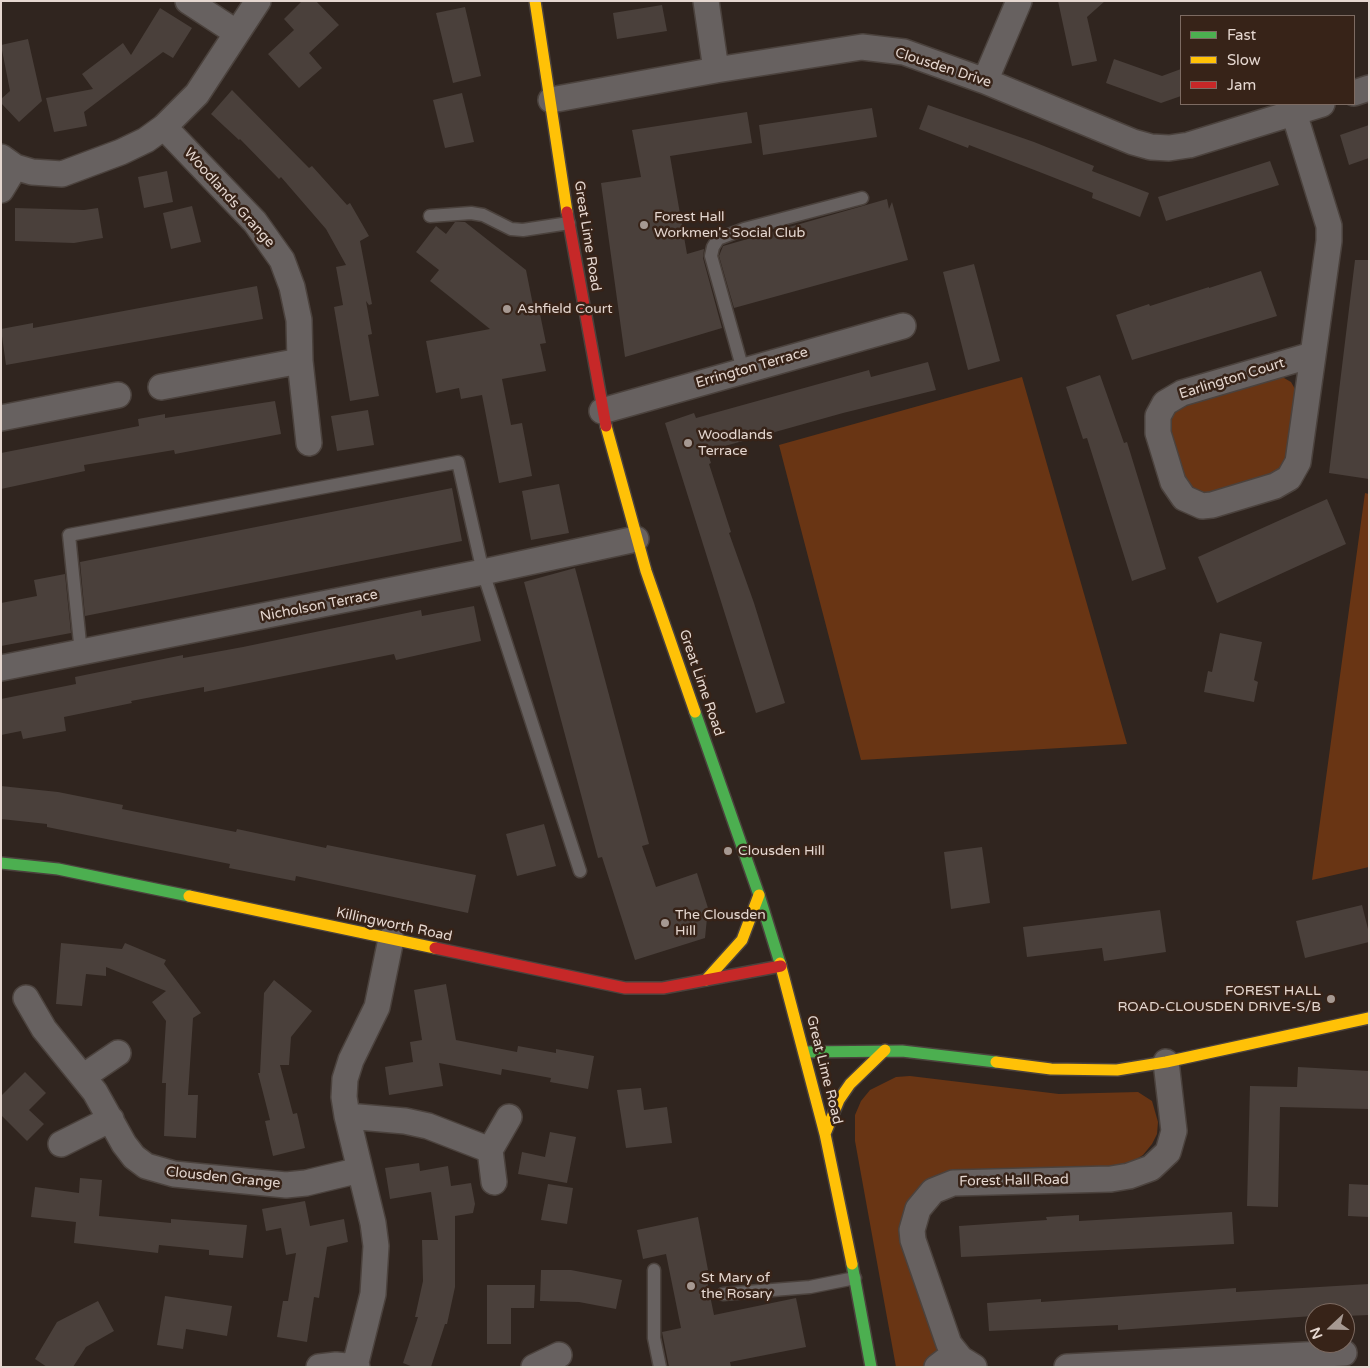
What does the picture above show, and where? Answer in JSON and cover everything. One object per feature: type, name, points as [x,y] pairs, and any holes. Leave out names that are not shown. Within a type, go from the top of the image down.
[{"type":"main road","name":"Great Lime Road","points":[[535,1],[569,223],[602,412],[636,539],[781,966],[825,1134],[856,1278],[871,1367]]},
{"type":"main road","name":"Killingworth Road","points":[[1,863],[77,873],[625,988],[664,988],[781,966]]},
{"type":"main road","points":[[706,980],[742,940],[758,895]]},
{"type":"main road","points":[[804,1052],[885,1050],[1086,1071],[1116,1070],[1166,1062],[1369,1018]]},
{"type":"main road","points":[[825,1134],[839,1100],[850,1084],[885,1050]]},
{"type":"street","points":[[188,1],[237,33]]},
{"type":"street","points":[[1,190],[8,162],[32,172],[62,174],[121,152],[146,140],[164,128],[197,94],[258,1]]},
{"type":"street","points":[[706,1],[716,70]]},
{"type":"street","points":[[985,81],[1019,1]]},
{"type":"street","name":"Clousden Drive","points":[[551,100],[716,70],[862,47],[904,52],[985,81],[1133,142],[1151,147],[1169,148],[1189,145],[1319,105]]},
{"type":"street","points":[[1355,93],[1369,88]]},
{"type":"street","name":"Earlington Court","points":[[1294,113],[1328,226],[1329,241],[1298,462],[1289,478],[1275,486],[1212,505],[1202,506],[1184,498],[1173,482],[1158,433],[1158,416],[1165,403],[1182,393],[1312,355]]},
{"type":"street","name":"Woodlands Grange","points":[[164,128],[255,222],[282,260],[292,287],[299,320],[300,361],[309,443]]},
{"type":"street","name":"Errington Terrace","points":[[602,412],[743,370],[903,326]]},
{"type":"street","points":[[161,387],[300,361]]},
{"type":"street","points":[[1,418],[118,395]]},
{"type":"street","name":"Nicholson Terrace","points":[[1,668],[483,572],[636,539]]},
{"type":"street","points":[[319,1367],[356,1366],[373,1294],[376,1268],[373,1223],[344,1097],[345,1079],[350,1060],[377,1006],[391,939]]},
{"type":"street","name":"Clousden Grange","points":[[26,998],[44,1029],[84,1076],[124,1144],[134,1158],[146,1166],[174,1174],[286,1184],[306,1183],[360,1170]]},
{"type":"street","points":[[84,1076],[118,1053]]},
{"type":"street","name":"Forest Hall Road","points":[[955,1362],[914,1240],[913,1219],[924,1200],[933,1191],[953,1183],[1111,1179],[1129,1176],[1151,1168],[1168,1152],[1173,1141],[1174,1131],[1166,1062]]},
{"type":"street","points":[[347,1116],[405,1120],[428,1126],[490,1150]]},
{"type":"street","points":[[494,1182],[490,1150],[509,1117]]},
{"type":"street","points":[[61,1144],[111,1119]]},
{"type":"street","points":[[1067,1367],[1344,1353]]},
{"type":"street","points":[[534,1367],[559,1355]]},
{"type":"lane","points":[[743,370],[711,256],[713,247],[718,239],[744,229],[862,198]]},
{"type":"lane","points":[[430,216],[471,213],[483,215],[511,229],[523,230],[569,223]]},
{"type":"lane","points":[[81,653],[69,535],[458,462],[483,572],[580,871]]},
{"type":"lane","points":[[654,1270],[654,1338],[660,1367]]},
{"type":"lane","points":[[723,1294],[810,1287],[856,1278]]},
{"type":"shaded area","points":[[1022,377],[1127,744],[861,760],[779,445]]},
{"type":"shaded area","points":[[1276,377],[1284,378],[1291,382],[1297,399],[1286,465],[1277,475],[1209,495],[1201,495],[1186,486],[1168,431],[1170,415],[1180,404]]},
{"type":"shaded area","points":[[1365,493],[1369,494],[1369,867],[1312,880]]},
{"type":"shaded area","points":[[910,1076],[1059,1094],[1138,1092],[1152,1101],[1158,1122],[1157,1134],[1143,1155],[1132,1162],[1118,1167],[951,1170],[930,1178],[921,1185],[903,1215],[902,1242],[938,1351],[923,1367],[896,1367],[855,1141],[855,1115],[861,1101],[870,1090],[896,1077]]},
{"type":"building","points":[[302,1],[316,1],[339,25],[309,53],[322,68],[299,88],[268,54],[294,30],[284,19]]},
{"type":"building","points":[[1058,1],[1105,1],[1087,17],[1097,61],[1072,66]]},
{"type":"building","points":[[662,5],[667,31],[617,39],[613,13]]},
{"type":"building","points":[[465,7],[481,76],[453,83],[436,13]]},
{"type":"building","points":[[160,8],[192,28],[173,58],[163,52],[84,112],[87,126],[54,132],[46,98],[93,89],[82,74],[123,43],[131,55]]},
{"type":"building","points":[[28,39],[42,101],[19,122],[1,103],[1,99],[10,91],[1,45]]},
{"type":"building","points":[[1114,59],[1162,76],[1180,69],[1180,96],[1161,103],[1106,83]]},
{"type":"building","points":[[232,90],[309,168],[312,166],[347,205],[350,203],[369,236],[360,241],[372,304],[369,305],[366,301],[372,334],[368,335],[379,396],[350,401],[334,307],[343,305],[336,267],[346,265],[326,229],[281,177],[279,179],[240,139],[211,114]]},
{"type":"building","points":[[462,93],[474,142],[445,148],[433,100]]},
{"type":"building","points":[[928,105],[1034,142],[1094,166],[1092,171],[1149,193],[1140,217],[1092,198],[1093,193],[969,145],[968,148],[919,129]]},
{"type":"building","points":[[872,108],[877,137],[763,155],[759,125]]},
{"type":"building","name":"Forest Hall Workmen's Social Club","points":[[747,112],[752,143],[670,156],[687,254],[704,249],[703,258],[722,328],[625,357],[601,183],[641,177],[632,130]]},
{"type":"building","points":[[1369,125],[1369,158],[1349,165],[1340,135]]},
{"type":"building","points":[[1270,161],[1279,185],[1166,221],[1158,197]]},
{"type":"building","points":[[167,171],[173,202],[144,208],[138,177]]},
{"type":"building","points":[[887,199],[889,209],[892,202],[908,260],[734,308],[719,256],[723,246]]},
{"type":"building","points":[[192,206],[201,242],[171,249],[163,213]]},
{"type":"building","points":[[15,208],[84,210],[98,208],[103,238],[74,243],[15,241]]},
{"type":"building","name":"Ashfield Court","points":[[455,222],[465,222],[526,270],[535,315],[540,314],[546,343],[540,344],[546,371],[502,379],[511,425],[522,423],[532,476],[499,483],[482,395],[461,399],[459,388],[436,393],[426,341],[490,329],[430,281],[439,270],[416,252],[436,226],[446,234]]},
{"type":"building","points":[[1355,260],[1369,260],[1369,479],[1329,473]]},
{"type":"building","points":[[974,264],[1000,361],[968,370],[943,272]]},
{"type":"building","points":[[1261,271],[1277,316],[1132,360],[1116,315]]},
{"type":"building","points":[[257,286],[263,319],[6,365],[1,329],[33,323],[33,328]]},
{"type":"building","points":[[928,362],[936,390],[843,413],[707,451],[711,463],[709,464],[731,532],[729,533],[754,603],[785,703],[756,713],[665,423],[694,413],[696,418],[869,370],[871,377]]},
{"type":"building","points":[[1100,375],[1124,443],[1127,442],[1166,569],[1132,581],[1087,438],[1083,439],[1066,387]]},
{"type":"building","points":[[275,401],[281,434],[175,454],[174,450],[84,465],[85,471],[1,489],[1,453],[139,426],[138,419],[165,414],[165,418]]},
{"type":"building","points":[[368,410],[374,445],[337,451],[331,416]]},
{"type":"building","points":[[559,484],[569,533],[531,540],[522,491]]},
{"type":"building","points":[[452,488],[462,541],[85,616],[80,562]]},
{"type":"building","points":[[1327,499],[1346,544],[1217,603],[1198,557]]},
{"type":"building","points":[[575,568],[649,844],[642,846],[656,887],[697,873],[708,908],[705,938],[635,960],[602,857],[598,858],[524,582]]},
{"type":"building","points":[[65,574],[71,633],[1,646],[1,603],[37,596],[34,580]]},
{"type":"building","points":[[474,606],[481,641],[396,660],[394,654],[204,692],[204,687],[131,701],[132,703],[64,717],[66,731],[23,739],[21,731],[1,735],[1,699],[76,684],[75,677],[183,655],[183,658],[243,647],[421,610],[422,616]]},
{"type":"building","points":[[1220,633],[1262,642],[1254,680],[1258,682],[1254,702],[1204,692],[1208,671],[1212,672]]},
{"type":"building","points":[[1,786],[58,792],[123,805],[122,809],[236,832],[237,829],[326,848],[327,845],[476,875],[468,913],[296,876],[295,881],[229,868],[230,864],[47,827],[47,824],[1,819]]},
{"type":"building","points":[[544,824],[556,866],[517,876],[506,834]]},
{"type":"building","points":[[982,847],[990,903],[951,909],[944,852]]},
{"type":"building","points":[[1362,905],[1369,933],[1369,942],[1305,958],[1296,921]]},
{"type":"building","points":[[1160,910],[1166,952],[1104,961],[1102,948],[1027,957],[1023,927]]},
{"type":"building","points":[[61,943],[122,949],[125,943],[166,960],[164,964],[201,1013],[193,1018],[188,1095],[198,1095],[196,1138],[164,1136],[166,1083],[162,1083],[166,1021],[152,1002],[166,991],[106,967],[106,976],[86,974],[82,1006],[56,1004]]},
{"type":"building","points":[[274,980],[312,1011],[291,1037],[289,1065],[280,1065],[293,1114],[297,1113],[305,1148],[273,1156],[265,1121],[270,1120],[258,1073],[260,1073],[264,993]]},
{"type":"building","points":[[446,984],[456,1040],[517,1052],[518,1046],[556,1053],[556,1049],[594,1056],[588,1089],[550,1082],[551,1078],[502,1069],[501,1075],[439,1063],[443,1086],[389,1095],[385,1067],[413,1062],[410,1042],[422,1040],[414,990]]},
{"type":"building","points":[[1298,1067],[1369,1071],[1369,1109],[1280,1107],[1278,1207],[1247,1206],[1250,1086],[1297,1087]]},
{"type":"building","points":[[25,1072],[46,1093],[29,1110],[44,1124],[27,1141],[1,1115],[1,1096]]},
{"type":"building","points":[[641,1088],[644,1110],[667,1107],[672,1143],[626,1148],[617,1090]]},
{"type":"building","points":[[550,1132],[576,1137],[567,1183],[518,1174],[522,1152],[545,1157]]},
{"type":"building","points":[[419,1163],[420,1171],[448,1166],[451,1186],[471,1183],[475,1204],[473,1213],[455,1216],[455,1287],[447,1324],[445,1324],[431,1367],[413,1367],[403,1363],[418,1317],[415,1317],[423,1281],[422,1240],[438,1240],[431,1192],[390,1199],[385,1168]]},
{"type":"building","points":[[80,1178],[102,1180],[99,1216],[171,1223],[171,1219],[247,1225],[243,1258],[209,1255],[209,1250],[159,1245],[158,1253],[74,1243],[76,1222],[31,1217],[35,1187],[79,1193]]},
{"type":"building","points":[[548,1184],[573,1188],[567,1224],[541,1220]]},
{"type":"building","points":[[1349,1184],[1369,1185],[1369,1217],[1348,1216]]},
{"type":"building","points":[[305,1201],[310,1226],[344,1219],[348,1242],[327,1247],[319,1298],[314,1297],[307,1342],[277,1337],[283,1301],[288,1301],[296,1253],[286,1255],[281,1228],[266,1231],[262,1209]]},
{"type":"building","points":[[1232,1212],[1234,1244],[961,1257],[959,1226],[1047,1220],[1046,1217],[1079,1215],[1079,1221]]},
{"type":"building","name":"St Mary of the Rosary","points":[[698,1217],[708,1270],[705,1271],[714,1315],[796,1298],[806,1347],[730,1362],[731,1367],[669,1367],[662,1332],[681,1328],[666,1254],[643,1259],[637,1230]]},
{"type":"building","points":[[541,1270],[571,1270],[622,1280],[616,1309],[579,1302],[540,1301]]},
{"type":"building","points":[[1369,1284],[1369,1315],[1355,1316],[1355,1303],[1305,1303],[1305,1317],[1118,1330],[1118,1325],[989,1331],[987,1303],[1041,1299],[1041,1302],[1236,1288],[1236,1292]]},
{"type":"building","points":[[487,1285],[535,1285],[534,1308],[511,1308],[511,1344],[487,1344]]},
{"type":"building","points":[[165,1296],[232,1306],[227,1336],[186,1329],[183,1349],[157,1345]]},
{"type":"building","points":[[98,1301],[114,1331],[86,1347],[73,1367],[47,1367],[35,1359],[57,1322]]},
{"type":"traffic: fast","points":[[695,712],[759,895],[780,963]]},
{"type":"traffic: fast","points":[[1,863],[58,869],[189,896]]},
{"type":"traffic: fast","points":[[804,1052],[902,1051],[996,1062]]},
{"type":"traffic: fast","points":[[852,1264],[871,1367]]},
{"type":"traffic: slow","points":[[535,1],[567,212]]},
{"type":"traffic: slow","points":[[606,426],[646,571],[695,712]]},
{"type":"traffic: slow","points":[[706,980],[742,940],[759,895]]},
{"type":"traffic: slow","points":[[189,896],[435,948]]},
{"type":"traffic: slow","points":[[780,963],[825,1134],[852,1264]]},
{"type":"traffic: slow","points":[[996,1062],[1051,1069],[1117,1070],[1166,1062],[1369,1018]]},
{"type":"traffic: slow","points":[[825,1134],[839,1100],[850,1084],[885,1050]]},
{"type":"traffic: jam","points":[[567,212],[606,426]]},
{"type":"traffic: jam","points":[[435,948],[625,988],[663,988],[781,966]]},
{"type":"place","name":"Forest Hall Workmen's Social Club","points":[[644,225]]},
{"type":"place","name":"Ashfield Court","points":[[507,309]]},
{"type":"place","name":"Woodlands Terrace","points":[[688,443]]},
{"type":"place","name":"Clousden Hill","points":[[728,851]]},
{"type":"place","name":"The Clousden Hill","points":[[665,923]]},
{"type":"place","name":"FOREST HALL ROAD-CLOUSDEN DRIVE-S/B","points":[[1331,999]]},
{"type":"place","name":"St Mary of the Rosary","points":[[691,1286]]}]
